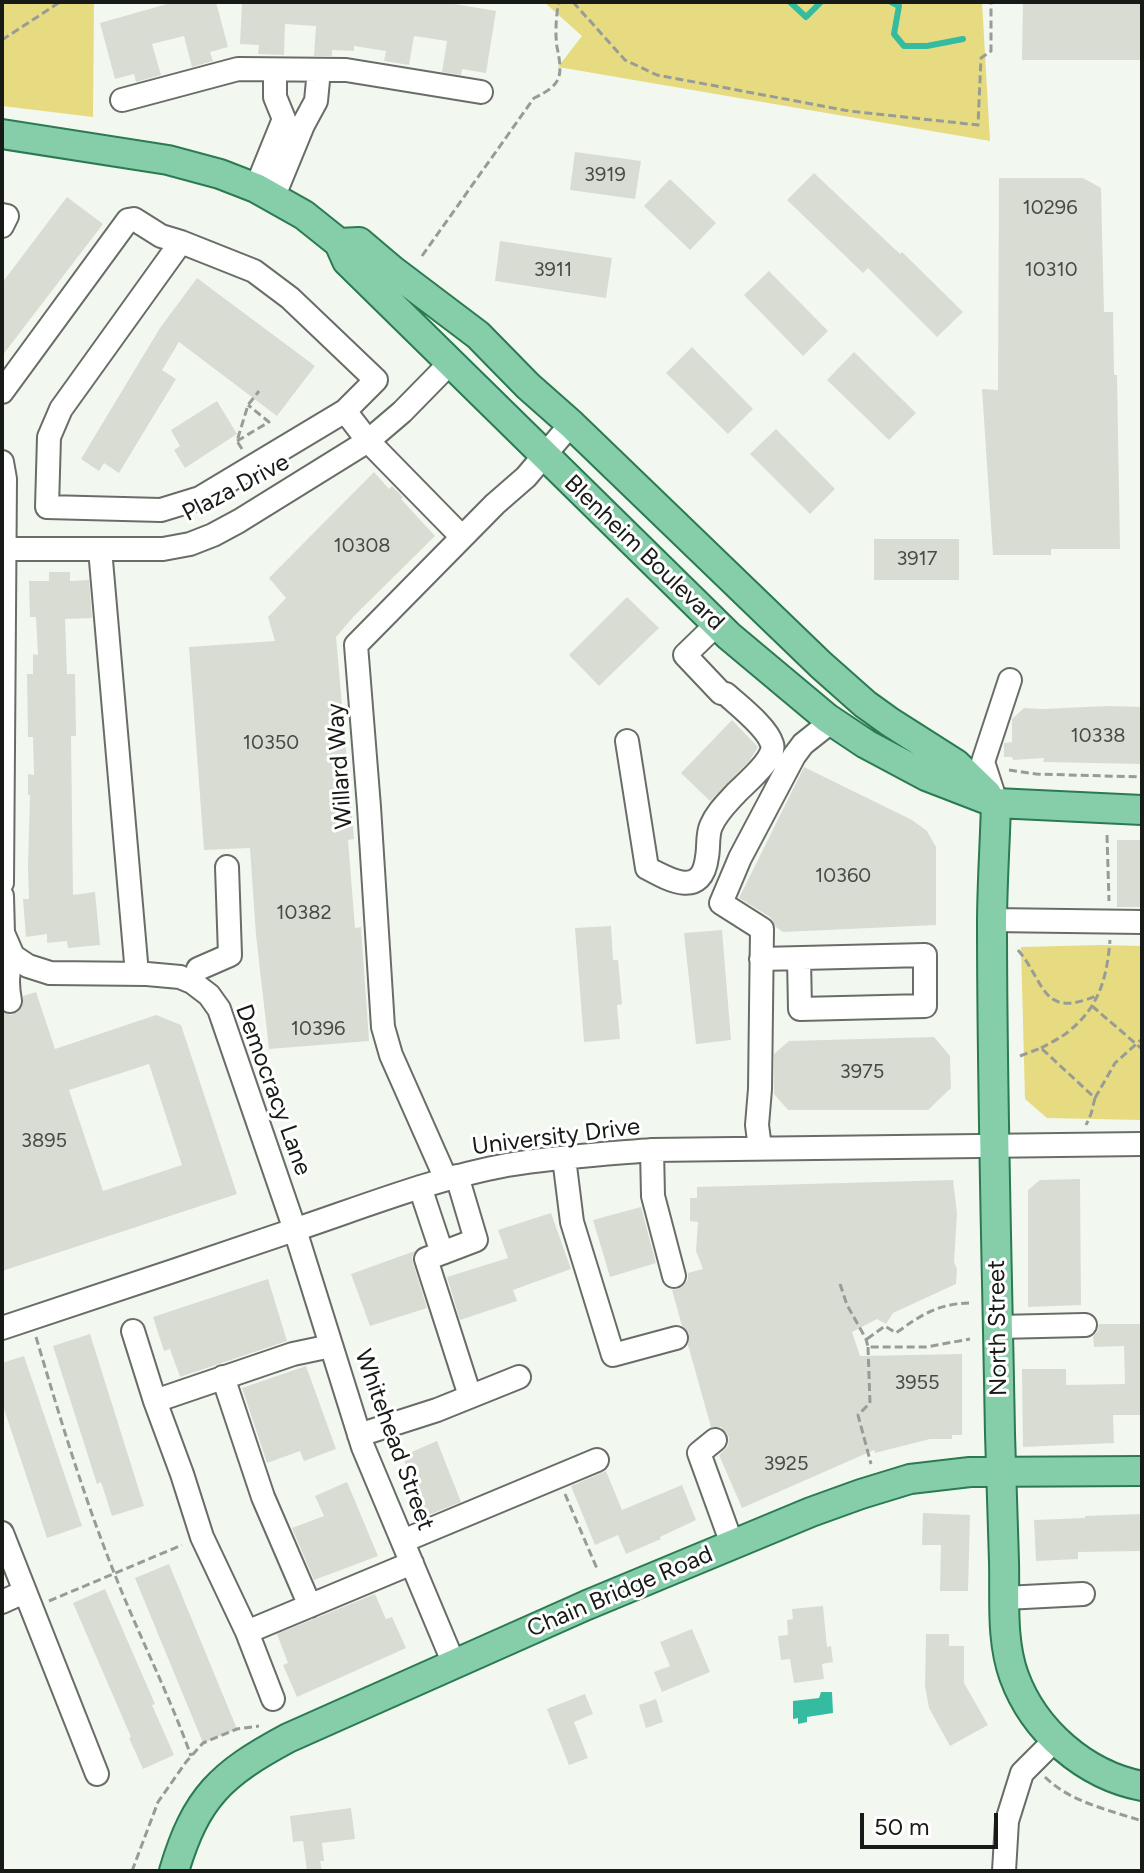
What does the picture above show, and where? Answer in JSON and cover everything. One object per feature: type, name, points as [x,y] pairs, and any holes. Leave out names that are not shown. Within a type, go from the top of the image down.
[{"type":"main road","name":"Blenheim Boulevard","points":[[2,134],[168,160],[220,174],[304,215],[339,243],[347,261],[717,624],[832,721],[866,744],[926,776],[996,803],[1142,810]]},
{"type":"main road","name":"Blenheim Boulevard","points":[[339,243],[359,242],[478,335],[821,665],[865,704],[956,764],[996,803]]},
{"type":"main road","name":"North Street","points":[[996,803],[992,920],[994,1146],[1008,1654],[1014,1676],[1034,1712],[1056,1739],[1078,1758],[1134,1786]]},
{"type":"main road","name":"Chain Bridge Road","points":[[174,1871],[193,1819],[212,1792],[258,1754],[587,1605],[732,1544],[836,1503],[910,1479],[970,1472],[1142,1471]]},
{"type":"street","points":[[122,100],[238,69],[346,70],[481,92]]},
{"type":"street","points":[[275,70],[275,97],[294,122]]},
{"type":"street","points":[[264,193],[294,122],[316,101],[319,70]]},
{"type":"street","points":[[2,215],[7,216],[2,226]]},
{"type":"street","points":[[2,392],[128,220],[134,219],[161,236],[181,242],[254,271],[290,298],[376,380],[345,411],[200,498],[161,510],[47,507],[49,437],[61,409],[181,242]]},
{"type":"street","name":"Plaza Drive","points":[[5,549],[163,549],[190,544],[213,535],[368,441],[402,412],[451,362]]},
{"type":"street","points":[[345,411],[368,441],[462,537]]},
{"type":"street","name":"Willard Way","points":[[442,1253],[476,1240],[451,1178],[391,1055],[383,1027],[356,645],[495,504],[526,477],[571,424]]},
{"type":"street","points":[[2,462],[5,479],[2,883]]},
{"type":"street","points":[[161,510],[163,549]]},
{"type":"street","points":[[100,549],[137,974]]},
{"type":"street","points":[[627,741],[647,868],[664,878],[685,884],[695,881],[703,872],[709,829],[718,813],[773,753],[765,730],[726,694],[721,693],[685,655],[717,624]]},
{"type":"street","points":[[996,803],[983,762],[1010,680]]},
{"type":"street","points":[[760,1148],[757,1125],[768,959],[762,929],[721,903],[740,858],[794,756],[803,744],[832,721]]},
{"type":"street","points":[[198,969],[230,955],[227,867]]},
{"type":"street","points":[[2,896],[3,933],[13,956],[7,970],[10,1001]]},
{"type":"street","points":[[992,920],[1142,922]]},
{"type":"street","points":[[768,959],[925,955],[925,1006],[800,1009],[799,959]]},
{"type":"street","name":"Democracy Lane","points":[[13,956],[28,966],[50,973],[180,977],[209,995],[219,1009],[295,1230]]},
{"type":"street","name":"University Drive","points":[[2,1328],[420,1187],[508,1165],[660,1150],[1142,1144]]},
{"type":"street","points":[[660,1150],[653,1196],[682,1274]]},
{"type":"street","points":[[564,1158],[572,1222],[613,1355],[676,1338]]},
{"type":"street","points":[[420,1187],[442,1253],[426,1259],[470,1396]]},
{"type":"street","name":"Whitehead Street","points":[[295,1230],[359,1435],[454,1664]]},
{"type":"street","points":[[998,1327],[1085,1325]]},
{"type":"street","points":[[133,1331],[202,1537],[247,1632],[273,1699]]},
{"type":"street","points":[[155,1401],[293,1354],[331,1346]]},
{"type":"street","points":[[223,1377],[263,1497],[310,1606]]},
{"type":"street","points":[[359,1435],[437,1410],[519,1377]]},
{"type":"street","points":[[715,1440],[699,1453],[732,1544]]},
{"type":"street","points":[[403,1541],[597,1460]]},
{"type":"street","points":[[2,1533],[97,1774]]},
{"type":"street","points":[[247,1632],[412,1563]]},
{"type":"street","points":[[1005,1598],[1083,1594]]},
{"type":"street","points":[[2,1602],[27,1601]]},
{"type":"street","points":[[1004,1871],[1007,1821],[1022,1773],[1056,1739]]},
{"type":"path","points":[[2,40],[60,2]]},
{"type":"path","points":[[422,256],[534,98],[556,84],[561,70],[556,18],[559,2]]},
{"type":"path","points":[[573,2],[625,60],[657,75],[849,111],[978,125],[981,58],[991,51],[991,2]]},
{"type":"path","points":[[248,405],[269,422],[237,441],[248,405],[259,391]]},
{"type":"path","points":[[1005,770],[1036,774],[1142,777]]},
{"type":"path","points":[[1020,1056],[1067,1033],[1090,1011],[1098,995],[1108,969],[1107,835]]},
{"type":"path","points":[[1018,950],[1032,967],[1043,991],[1054,1000],[1069,1004],[1098,995]]},
{"type":"path","points":[[1092,1006],[1142,1049]]},
{"type":"path","points":[[1086,1125],[1095,1098],[1115,1063],[1142,1039]]},
{"type":"path","points":[[1041,1048],[1095,1098]]},
{"type":"path","points":[[840,1284],[868,1347],[870,1403],[858,1415],[871,1464]]},
{"type":"path","points":[[866,1339],[885,1326],[896,1333],[922,1314],[950,1303],[969,1303]]},
{"type":"path","points":[[30,1318],[88,1506],[191,1756]]},
{"type":"path","points":[[868,1347],[926,1347],[970,1339]]},
{"type":"path","points":[[557,1477],[598,1571]]},
{"type":"path","points":[[27,1601],[114,1573],[202,1537]]},
{"type":"path","points":[[1043,1775],[1071,1795],[1094,1806],[1142,1821]]},
{"type":"shaded area","points":[[2,2],[94,2],[93,117],[2,106]]},
{"type":"shaded area","points":[[544,2],[982,2],[990,141],[558,67],[582,36]]},
{"type":"shaded area","points":[[1142,946],[1141,1120],[1047,1118],[1025,1099],[1021,947]]},
{"type":"shaded area","points":[[821,1692],[832,1692],[833,1713],[807,1717],[807,1722],[798,1724],[798,1718],[793,1719],[793,1701],[819,1698]]},
{"type":"building","points":[[174,2],[216,2],[228,47],[210,52],[213,61],[192,67],[184,36],[152,44],[161,75],[136,82],[134,74],[115,79],[100,23]]},
{"type":"building","points":[[242,2],[443,2],[496,11],[486,73],[462,69],[461,75],[442,72],[447,41],[414,36],[409,65],[384,61],[386,51],[354,46],[354,51],[332,50],[332,56],[314,56],[316,26],[285,24],[284,55],[258,54],[259,45],[240,44]]},
{"type":"building","points":[[1023,2],[1142,2],[1142,60],[1022,60]]},
{"type":"building","points":[[575,152],[641,161],[635,199],[570,190]]},
{"type":"building","points":[[814,173],[963,312],[937,337],[868,268],[863,273],[787,200]]},
{"type":"building","points":[[999,178],[1083,178],[1101,188],[1104,312],[1113,312],[1114,375],[1117,375],[1120,549],[1051,549],[1051,555],[993,555],[982,389],[998,390]]},
{"type":"building","points":[[670,179],[716,223],[690,250],[644,206]]},
{"type":"building","points":[[67,197],[103,224],[2,356],[2,283]]},
{"type":"building","points":[[500,241],[612,258],[606,298],[495,281]]},
{"type":"building","points":[[769,271],[828,331],[803,356],[744,295]]},
{"type":"building","points":[[197,278],[315,366],[277,416],[179,342],[162,370],[176,379],[119,473],[104,463],[99,471],[81,459],[160,328]]},
{"type":"building","points":[[692,347],[753,409],[728,434],[666,373]]},
{"type":"building","points":[[854,352],[916,413],[889,440],[827,380]]},
{"type":"building","points":[[217,401],[237,434],[185,468],[174,450],[180,446],[171,430]]},
{"type":"building","points":[[776,429],[835,489],[810,514],[750,454]]},
{"type":"building","points":[[374,472],[389,489],[392,486],[403,497],[401,499],[435,536],[336,637],[354,839],[348,840],[355,928],[361,927],[369,1041],[269,1049],[250,848],[204,850],[189,647],[275,641],[268,617],[286,598],[269,578]]},
{"type":"building","points":[[874,539],[959,539],[959,580],[874,580]]},
{"type":"building","points":[[49,572],[70,572],[70,581],[89,580],[92,618],[65,619],[67,674],[75,674],[76,736],[71,736],[73,895],[95,892],[100,945],[68,948],[67,941],[47,943],[47,934],[26,937],[23,899],[29,899],[28,774],[34,775],[33,737],[28,737],[27,674],[33,674],[33,654],[38,655],[36,617],[30,617],[29,581],[49,581]]},
{"type":"building","points":[[627,597],[659,628],[599,686],[569,655]]},
{"type":"building","points":[[1142,707],[1142,764],[1043,762],[1044,758],[1013,760],[1012,757],[1004,757],[1004,743],[1012,742],[1012,719],[1024,708]]},
{"type":"building","points":[[732,720],[758,747],[750,760],[710,801],[681,773]]},
{"type":"building","points":[[804,767],[912,820],[927,831],[936,847],[936,925],[783,932],[770,917],[739,898]]},
{"type":"building","points":[[1117,840],[1142,840],[1142,907],[1117,907]]},
{"type":"building","points":[[611,926],[613,960],[618,960],[622,1004],[617,1005],[620,1039],[584,1042],[575,928]]},
{"type":"building","points":[[722,930],[731,1040],[696,1044],[684,933]]},
{"type":"building","points":[[36,992],[55,1049],[156,1015],[181,1025],[237,1194],[2,1271],[2,1012],[11,1015],[18,1012],[23,1005],[23,996]],"holes":[[[149,1064],[182,1165],[103,1191],[69,1090]]]},
{"type":"building","points":[[934,1037],[950,1056],[951,1088],[928,1110],[788,1110],[774,1094],[774,1054],[789,1041]]},
{"type":"building","points":[[1080,1179],[1081,1305],[1028,1307],[1028,1190],[1040,1180]]},
{"type":"building","points":[[953,1180],[957,1214],[956,1284],[893,1313],[886,1324],[877,1319],[852,1332],[860,1356],[962,1354],[962,1435],[952,1435],[952,1439],[930,1439],[875,1453],[874,1450],[742,1508],[719,1455],[728,1446],[729,1437],[721,1427],[711,1427],[688,1345],[689,1334],[682,1326],[672,1290],[684,1285],[688,1273],[703,1269],[696,1251],[698,1222],[690,1221],[690,1198],[697,1198],[697,1187]]},
{"type":"building","points":[[641,1207],[656,1263],[610,1277],[593,1220]]},
{"type":"building","points":[[551,1213],[571,1269],[513,1290],[517,1301],[460,1320],[447,1277],[508,1258],[498,1230]]},
{"type":"building","points":[[415,1251],[413,1263],[427,1308],[370,1326],[351,1274]]},
{"type":"building","points":[[268,1279],[287,1341],[180,1377],[170,1349],[164,1351],[153,1317]]},
{"type":"building","points":[[1099,1324],[1142,1324],[1142,1415],[1113,1415],[1114,1443],[1023,1447],[1022,1369],[1066,1369],[1066,1385],[1125,1384],[1124,1346],[1094,1347],[1093,1336]]},
{"type":"building","points":[[90,1334],[144,1506],[112,1516],[101,1482],[97,1484],[53,1346]]},
{"type":"building","points":[[24,1356],[82,1526],[47,1538],[2,1403],[2,1363]]},
{"type":"building","points":[[306,1366],[336,1449],[304,1461],[300,1451],[267,1463],[242,1388]]},
{"type":"building","points":[[437,1441],[461,1502],[426,1516],[402,1456]]},
{"type":"building","points":[[606,1471],[622,1510],[682,1485],[696,1520],[626,1554],[618,1535],[595,1545],[571,1486]]},
{"type":"building","points":[[347,1482],[378,1556],[314,1580],[292,1528],[324,1516],[315,1496]]},
{"type":"building","points":[[923,1513],[970,1515],[968,1591],[940,1591],[941,1545],[922,1545]]},
{"type":"building","points":[[1142,1514],[1142,1551],[1078,1552],[1078,1559],[1036,1561],[1034,1520]]},
{"type":"building","points":[[169,1564],[237,1729],[203,1743],[135,1578]]},
{"type":"building","points":[[105,1589],[174,1755],[143,1769],[73,1603]]},
{"type":"building","points":[[375,1594],[386,1619],[392,1617],[406,1648],[297,1697],[283,1665],[288,1663],[277,1634]]},
{"type":"building","points":[[823,1606],[827,1647],[831,1646],[833,1662],[822,1664],[824,1679],[794,1683],[790,1659],[781,1660],[778,1636],[788,1635],[787,1620],[793,1619],[792,1609]]},
{"type":"building","points":[[692,1629],[710,1672],[662,1692],[654,1672],[670,1666],[660,1642]]},
{"type":"building","points":[[926,1634],[949,1634],[949,1646],[964,1646],[964,1683],[988,1725],[950,1746],[929,1708],[925,1686]]},
{"type":"building","points":[[585,1694],[593,1714],[574,1722],[588,1758],[569,1765],[547,1709]]},
{"type":"building","points":[[656,1699],[663,1722],[646,1728],[639,1705]]},
{"type":"building","points":[[351,1808],[355,1839],[322,1843],[322,1871],[307,1871],[303,1841],[293,1842],[290,1816]]},
{"type":"waterway","points":[[790,2],[806,17],[821,2]]},
{"type":"waterway","points":[[891,2],[899,6],[894,34],[904,46],[927,46],[963,39]]}]
